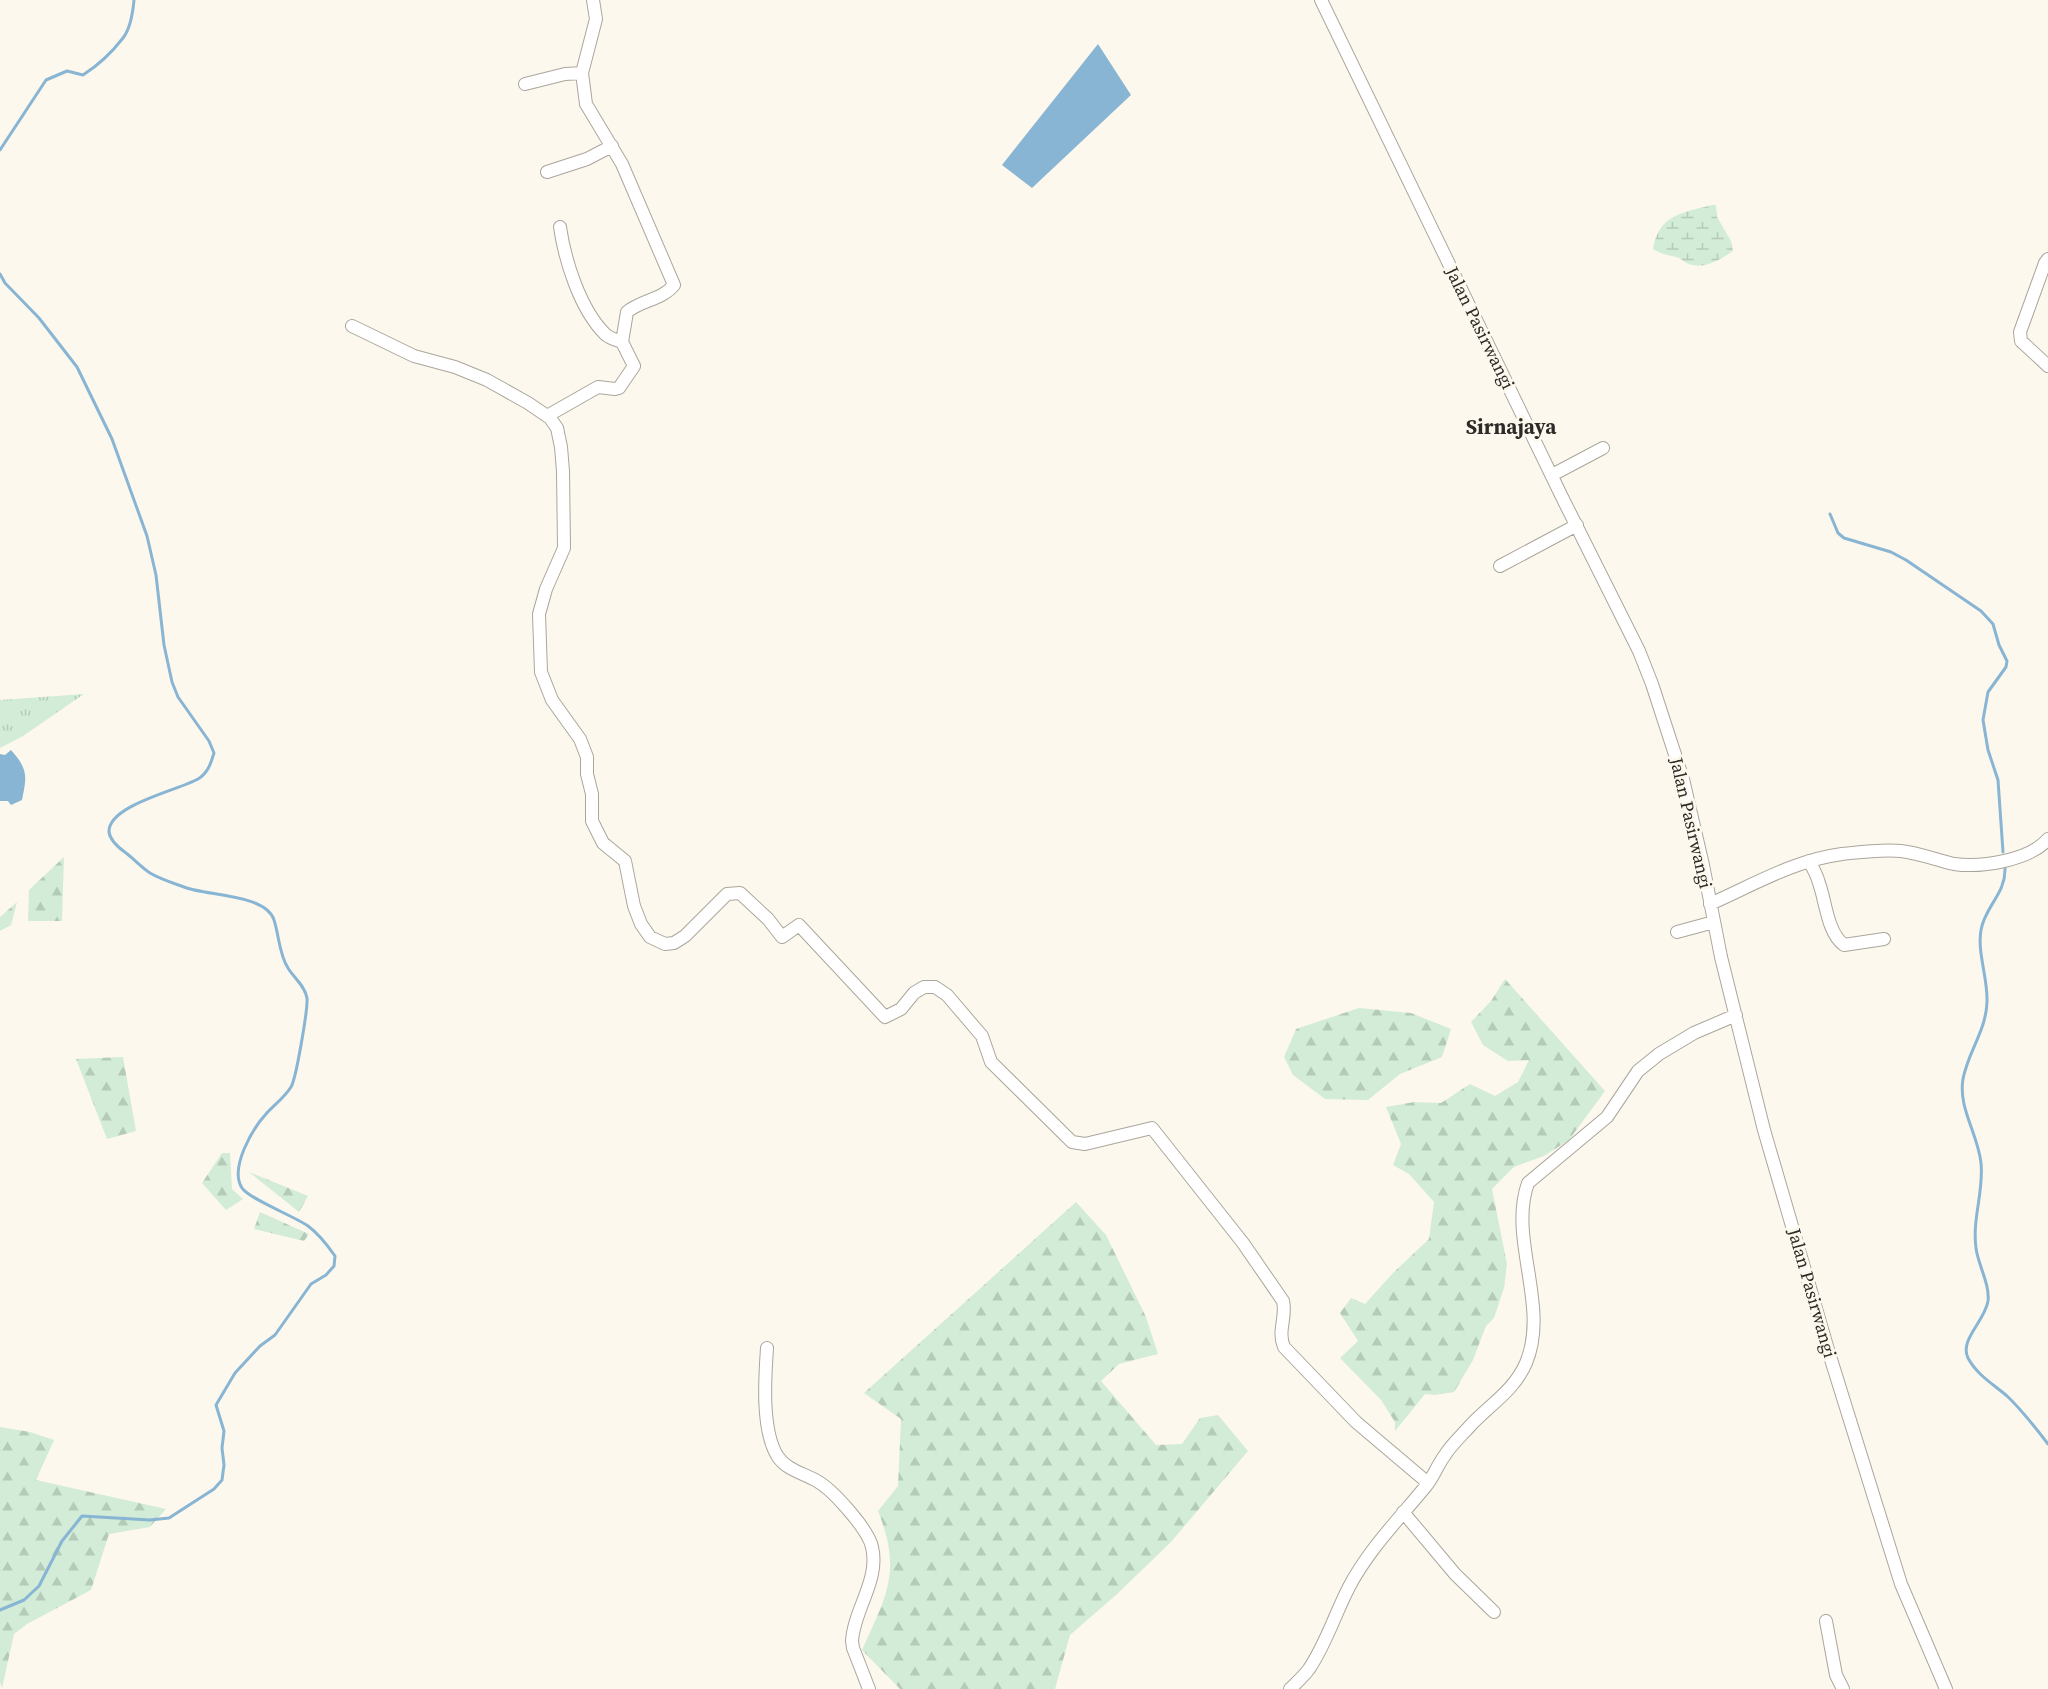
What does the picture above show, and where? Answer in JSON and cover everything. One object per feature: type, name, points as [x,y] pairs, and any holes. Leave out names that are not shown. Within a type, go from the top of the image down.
[{"type":"street","points":[[547,416],[598,387],[618,388],[633,366],[622,342],[627,312],[652,301],[674,285],[622,164],[586,104],[582,73],[596,19],[593,0]]},
{"type":"street","name":"Jalan Pasirwangi","points":[[1321,0],[1639,651],[1652,684],[1683,779],[1720,957],[1764,1130],[1832,1364],[1901,1584],[1946,1689]]},
{"type":"street","points":[[525,84],[565,74],[582,73]]},
{"type":"street","points":[[547,172],[587,159],[612,146]]},
{"type":"street","points":[[560,227],[564,254],[583,299],[606,336],[622,342]]},
{"type":"street","points":[[2048,259],[2020,332],[2021,341],[2048,366]]},
{"type":"street","points":[[352,326],[414,356],[455,367],[487,380],[547,416],[557,428],[563,471],[564,548],[546,589],[540,615],[541,672],[552,700],[580,739],[587,757],[587,774],[592,794],[592,821],[603,843],[625,861],[634,906],[641,924],[650,937],[665,944],[674,943],[685,936],[727,894],[740,893],[768,919],[782,937],[799,925],[885,1017],[901,1010],[914,993],[924,987],[935,987],[947,995],[982,1036],[991,1062],[1072,1142],[1085,1144],[1152,1128],[1243,1243],[1283,1302],[1280,1338],[1284,1347],[1356,1422],[1428,1483]]},
{"type":"street","points":[[1552,475],[1603,448]]},
{"type":"street","points":[[1500,566],[1577,525]]},
{"type":"street","points":[[1710,904],[1809,861],[1840,854],[1898,851],[1954,864],[1977,866],[2027,854],[2040,847],[2048,839]]},
{"type":"street","points":[[1809,861],[1819,881],[1833,930],[1840,942],[1844,945],[1884,939]]},
{"type":"street","points":[[1677,932],[1714,922]]},
{"type":"street","points":[[1290,1689],[1308,1670],[1331,1629],[1349,1587],[1375,1546],[1428,1483],[1445,1454],[1474,1422],[1510,1389],[1526,1364],[1532,1339],[1533,1304],[1522,1199],[1528,1183],[1607,1117],[1638,1071],[1659,1054],[1694,1033],[1736,1016]]},
{"type":"street","points":[[767,1348],[764,1391],[775,1452],[788,1466],[825,1487],[858,1521],[872,1547],[874,1556],[871,1579],[852,1641],[869,1689]]},
{"type":"street","points":[[1403,1512],[1448,1566],[1494,1612]]},
{"type":"street","points":[[1826,1620],[1836,1675],[1843,1689]]},
{"type":"green space","points":[[1716,205],[1717,217],[1731,241],[1733,251],[1712,263],[1701,266],[1687,263],[1653,249],[1656,237],[1666,222],[1682,213]]},
{"type":"green space","points":[[84,694],[23,736],[0,748],[0,700]]},
{"type":"green space","points":[[64,857],[62,921],[28,921],[29,890]]},
{"type":"green space","points":[[17,902],[11,925],[0,931],[0,917]]},
{"type":"green space","points":[[1505,979],[1605,1091],[1569,1140],[1544,1156],[1514,1167],[1492,1189],[1507,1264],[1504,1288],[1494,1318],[1486,1326],[1473,1360],[1454,1392],[1425,1394],[1395,1431],[1395,1422],[1381,1400],[1340,1358],[1358,1341],[1340,1313],[1351,1298],[1365,1304],[1429,1239],[1434,1202],[1409,1174],[1393,1165],[1401,1144],[1386,1107],[1414,1102],[1441,1103],[1470,1084],[1495,1096],[1518,1082],[1529,1060],[1508,1061],[1483,1045],[1471,1022],[1491,1001]]},
{"type":"green space","points":[[1359,1008],[1411,1013],[1451,1029],[1442,1057],[1400,1074],[1368,1100],[1325,1099],[1293,1075],[1284,1057],[1296,1029]]},
{"type":"green space","points":[[123,1057],[136,1131],[107,1139],[76,1059]]},
{"type":"green space","points":[[222,1153],[230,1153],[232,1189],[243,1199],[226,1210],[202,1183]]},
{"type":"green space","points":[[249,1172],[308,1196],[299,1212]]},
{"type":"green space","points":[[1076,1202],[1106,1235],[1146,1317],[1158,1354],[1119,1364],[1101,1381],[1156,1445],[1182,1444],[1200,1418],[1218,1415],[1248,1451],[1171,1542],[1070,1635],[1055,1689],[900,1689],[862,1650],[878,1614],[888,1582],[889,1550],[878,1511],[898,1486],[901,1419],[864,1393]]},
{"type":"green space","points":[[260,1212],[309,1234],[304,1241],[254,1229]]},
{"type":"green space","points":[[0,1427],[30,1432],[54,1440],[36,1480],[166,1509],[150,1527],[109,1534],[91,1590],[27,1624],[14,1634],[2,1688],[0,1682]]},
{"type":"water","points":[[1098,44],[1131,95],[1032,188],[1002,165]]},
{"type":"water","points":[[11,750],[21,762],[25,773],[25,785],[22,800],[11,805],[8,801],[0,801],[0,754],[5,755]]},
{"type":"waterway","points":[[0,150],[46,80],[67,71],[83,75],[99,63],[123,38],[128,30],[134,0]]},
{"type":"waterway","points":[[0,274],[5,283],[39,318],[77,367],[112,439],[147,536],[156,575],[164,645],[172,682],[178,697],[209,741],[214,753],[209,768],[201,777],[132,806],[112,822],[110,835],[118,847],[154,875],[194,890],[234,897],[260,905],[269,911],[274,920],[285,963],[306,994],[306,1015],[299,1058],[291,1087],[261,1120],[249,1138],[240,1159],[239,1180],[242,1188],[253,1197],[312,1229],[335,1256],[334,1266],[326,1275],[311,1284],[275,1335],[260,1346],[235,1373],[216,1405],[224,1431],[222,1448],[224,1465],[222,1480],[214,1489],[169,1518],[150,1520],[82,1516],[62,1541],[39,1586],[24,1600],[0,1610]]},
{"type":"waterway","points":[[1830,514],[1838,533],[1844,538],[1891,552],[1906,560],[1981,611],[1993,624],[1999,645],[2007,661],[2006,667],[1988,692],[1983,720],[1988,750],[1998,780],[2003,852]]},
{"type":"waterway","points":[[2005,868],[1999,893],[1981,930],[1980,948],[1987,993],[1986,1013],[1965,1069],[1962,1090],[1981,1163],[1975,1237],[1988,1295],[1986,1308],[1970,1337],[1966,1351],[1976,1369],[2013,1401],[2048,1444]]},
{"type":"district","name":"Sirnajaya","points":[[1511,427]]}]
